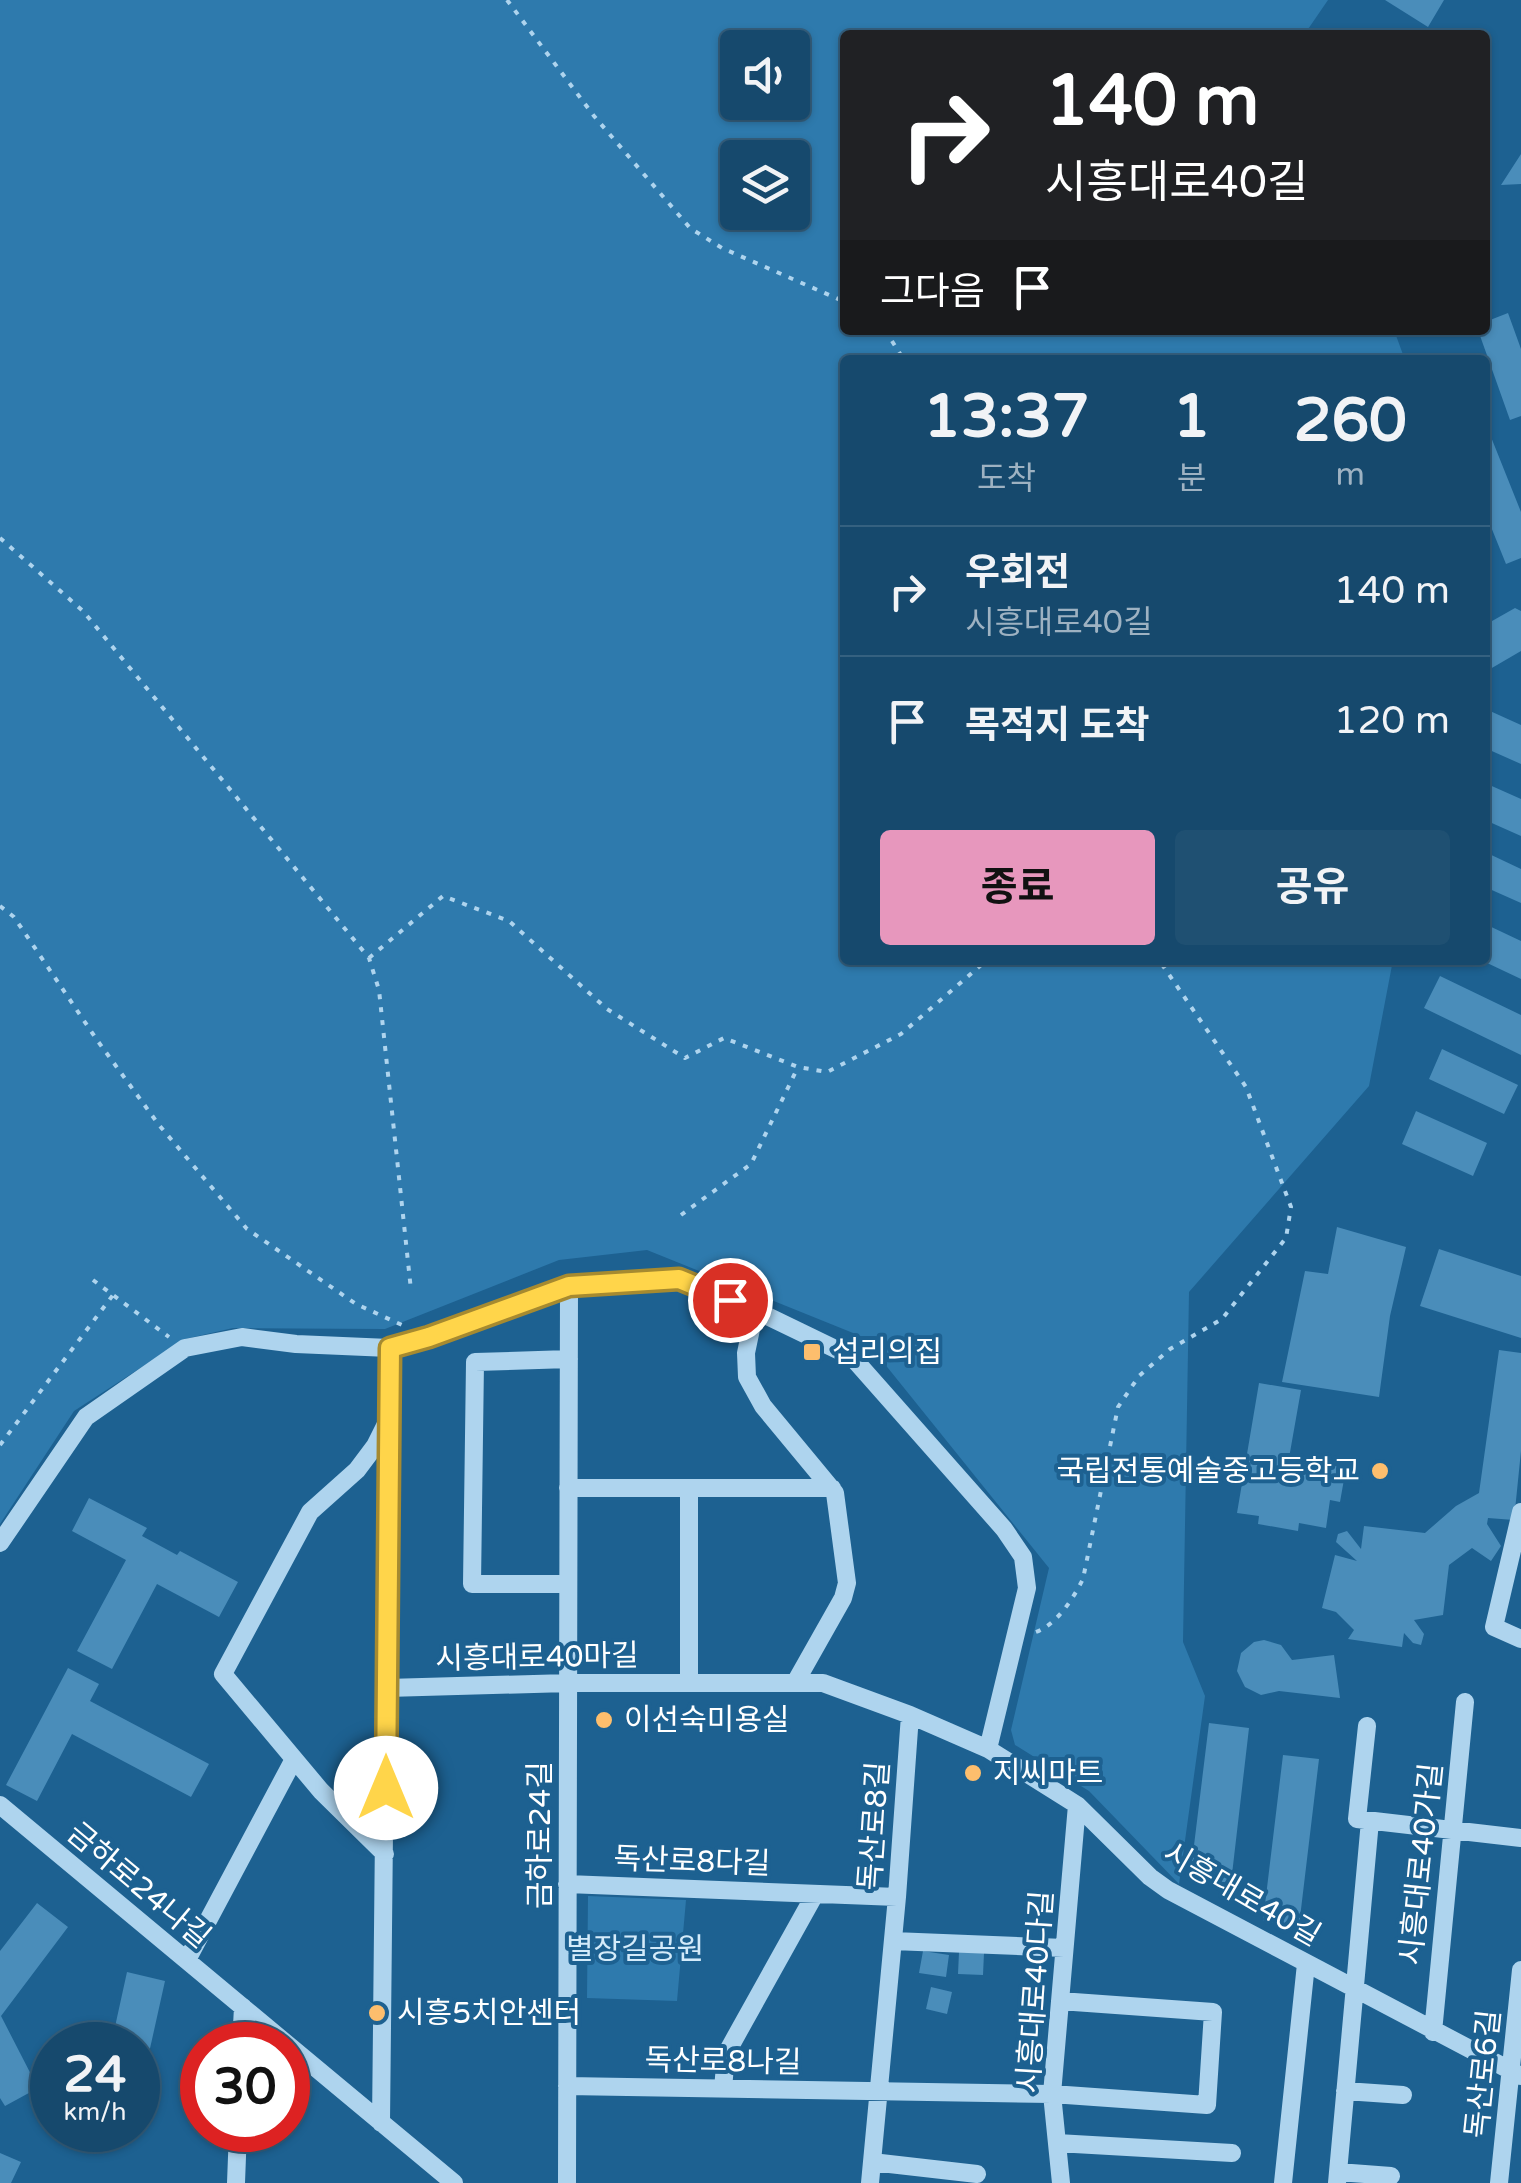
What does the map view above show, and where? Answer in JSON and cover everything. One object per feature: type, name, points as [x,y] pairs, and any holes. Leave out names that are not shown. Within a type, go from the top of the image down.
[{"type":"street","points":[[0,1543],[86,1416],[185,1348],[242,1337],[390,1348],[569,1286],[679,1279],[852,1357],[1004,1528],[1023,1556],[1027,1588],[988,1749]]},
{"type":"street","name":"금하로24길","points":[[567,2183],[569,1286]]},
{"type":"street","points":[[755,1310],[746,1353],[746,1377],[763,1406],[835,1493],[847,1583],[844,1598],[795,1682]]},
{"type":"street","points":[[382,2123],[390,1348]]},
{"type":"street","points":[[568,1584],[472,1584],[475,1362],[569,1359]]},
{"type":"street","points":[[385,1854],[321,1791],[223,1674],[310,1512],[357,1470],[375,1446],[389,1417]]},
{"type":"street","points":[[568,1488],[832,1488]]},
{"type":"street","points":[[688,1683],[689,1488]]},
{"type":"street","points":[[1521,1512],[1494,1627],[1521,1640]]},
{"type":"street","name":"시흥대로40마길","points":[[387,1688],[823,1683],[910,1714],[988,1749]]},
{"type":"street","name":"시흥대로40가길","points":[[1432,2032],[1465,1702]]},
{"type":"street","name":"독산로8길","points":[[870,2183],[910,1714]]},
{"type":"street","name":"시흥대로40길","points":[[1353,1990],[1370,1821],[1357,1820],[1367,1726]]},
{"type":"street","name":"시흥대로40길","points":[[988,1749],[1077,1805],[1168,1890],[1516,2074]]},
{"type":"street","points":[[187,1960],[294,1759]]},
{"type":"street","name":"금하로24나길","points":[[0,1805],[454,2183]]},
{"type":"street","name":"시흥대로40다길","points":[[1061,2183],[1052,2094],[1077,1805]]},
{"type":"street","points":[[1370,1821],[1521,1838]]},
{"type":"street","name":"독산로8다길","points":[[567,1884],[897,1897]]},
{"type":"street","points":[[723,2089],[726,2054],[815,1894]]},
{"type":"street","points":[[893,1941],[1064,1948]]},
{"type":"street","points":[[1284,2183],[1306,1964]]},
{"type":"street","name":"독산로6길","points":[[1499,2183],[1516,2074],[1521,1970]]},
{"type":"street","points":[[1353,1990],[1337,2178],[1392,2176]]},
{"type":"street","points":[[879,2092],[1052,2094],[1207,2105],[1214,2012],[1060,2001]]},
{"type":"street","points":[[243,2007],[243,2022]]},
{"type":"street","name":"독산로8나길","points":[[567,2086],[879,2092]]},
{"type":"street","points":[[1344,2091],[1403,2095]]},
{"type":"street","points":[[1057,2143],[1232,2153]]},
{"type":"street","points":[[236,2183],[237,2152]]},
{"type":"street","points":[[872,2162],[977,2174]]},
{"type":"path","points":[[507,0],[594,116],[690,228],[722,248],[840,300]]},
{"type":"path","points":[[0,538],[82,611],[369,958],[379,990],[411,1290]]},
{"type":"path","points":[[369,958],[443,896],[509,921],[607,1009],[685,1058],[724,1038],[798,1066],[827,1072],[901,1034],[981,965]]},
{"type":"path","points":[[0,906],[14,916],[96,1040],[159,1124],[247,1229],[356,1304],[429,1337]]},
{"type":"path","points":[[1016,1640],[1046,1628],[1074,1597],[1083,1579],[1118,1407],[1139,1376],[1170,1349],[1222,1318],[1286,1238],[1292,1206],[1246,1087],[1161,965]]},
{"type":"path","points":[[681,1215],[751,1164],[798,1066]]},
{"type":"path","points":[[92,1280],[185,1348]]},
{"type":"path","points":[[0,1445],[113,1296]]},
{"type":"green space","points":[[0,0],[1328,0],[1307,30],[840,30],[840,335],[1396,335],[1403,355],[840,355],[840,965],[1392,965],[1369,1086],[1189,1292],[1183,1642],[1205,1696],[1179,1884],[1089,1791],[1015,1745],[1011,1730],[1049,1568],[863,1337],[647,1250],[559,1260],[385,1329],[233,1328],[185,1339],[74,1411],[0,1524]]},
{"type":"green space","name":"별장길공원","points":[[588,1896],[686,1900],[677,2001],[587,1998]]},
{"type":"building","points":[[1385,0],[1444,0],[1428,27]]},
{"type":"building","points":[[1521,154],[1521,184],[1501,185]]},
{"type":"building","points":[[1508,313],[1521,349],[1521,416],[1510,420],[1480,335],[1490,335],[1490,320]]},
{"type":"building","points":[[1490,434],[1521,512],[1521,558],[1506,564],[1490,524]]},
{"type":"building","points":[[1515,608],[1521,611],[1521,651],[1490,669],[1490,622]]},
{"type":"building","points":[[1490,711],[1521,725],[1521,764],[1490,750]]},
{"type":"building","points":[[1490,785],[1521,799],[1521,836],[1490,822]]},
{"type":"building","points":[[1490,854],[1521,869],[1521,903],[1490,889]]},
{"type":"building","points":[[1490,926],[1521,941],[1521,979],[1490,964]]},
{"type":"building","points":[[1440,976],[1521,1015],[1521,1055],[1424,1008]]},
{"type":"building","points":[[1442,1049],[1518,1085],[1504,1114],[1429,1079]]},
{"type":"building","points":[[1416,1111],[1487,1143],[1473,1176],[1402,1144]]},
{"type":"building","points":[[1337,1227],[1406,1247],[1390,1316],[1379,1397],[1282,1382],[1305,1271],[1328,1274]]},
{"type":"building","points":[[1439,1249],[1521,1276],[1521,1338],[1420,1306]]},
{"type":"building","points":[[1499,1350],[1521,1353],[1521,1451],[1514,1520],[1488,1518],[1487,1524],[1501,1546],[1491,1561],[1472,1548],[1449,1565],[1443,1615],[1414,1620],[1424,1634],[1421,1645],[1404,1633],[1402,1647],[1348,1639],[1354,1630],[1336,1612],[1322,1608],[1335,1555],[1357,1561],[1336,1542],[1338,1534],[1347,1531],[1361,1549],[1364,1526],[1425,1533],[1456,1506],[1479,1493]]},
{"type":"building","points":[[1259,1383],[1301,1390],[1289,1458],[1346,1468],[1340,1502],[1330,1500],[1326,1528],[1299,1523],[1298,1531],[1258,1524],[1259,1516],[1237,1513]]},
{"type":"building","points":[[89,1498],[147,1528],[142,1536],[238,1582],[219,1617],[157,1584],[112,1669],[77,1651],[126,1560],[72,1531]]},
{"type":"building","points":[[1264,1640],[1281,1645],[1292,1660],[1334,1655],[1340,1698],[1279,1691],[1261,1695],[1245,1687],[1237,1671],[1241,1653],[1254,1642]]},
{"type":"building","points":[[68,1668],[99,1684],[90,1701],[209,1764],[191,1797],[72,1734],[37,1801],[6,1785]]},
{"type":"building","points":[[1209,1723],[1249,1728],[1231,1883],[1190,1878]]},
{"type":"building","points":[[1283,1755],[1319,1759],[1299,1926],[1263,1921]]},
{"type":"building","points":[[37,1903],[68,1927],[1,2016],[30,2072],[30,2092],[5,2106],[0,2098],[0,1951]]},
{"type":"building","points":[[923,1951],[949,1955],[946,1977],[919,1973]]},
{"type":"building","points":[[959,1952],[984,1953],[983,1975],[958,1974]]},
{"type":"building","points":[[127,1972],[165,1981],[156,2022],[116,2022]]},
{"type":"building","points":[[931,1987],[952,1992],[947,2014],[926,2009]]},
{"type":"building","points":[[0,2153],[21,2162],[11,2183],[0,2183]]},
{"type":"place","name":"섭리의집","points":[[812,1352]]},
{"type":"place","name":"국립전통예술중고등학교","points":[[1380,1471]]},
{"type":"place","name":"이선숙미용실","points":[[604,1720]]},
{"type":"place","name":"지씨마트","points":[[973,1773]]},
{"type":"place","name":"시흥5치안센터","points":[[377,2013]]},
{"type":"route","points":[[386,1788],[390,1348],[569,1286],[679,1279],[730,1300]]}]
